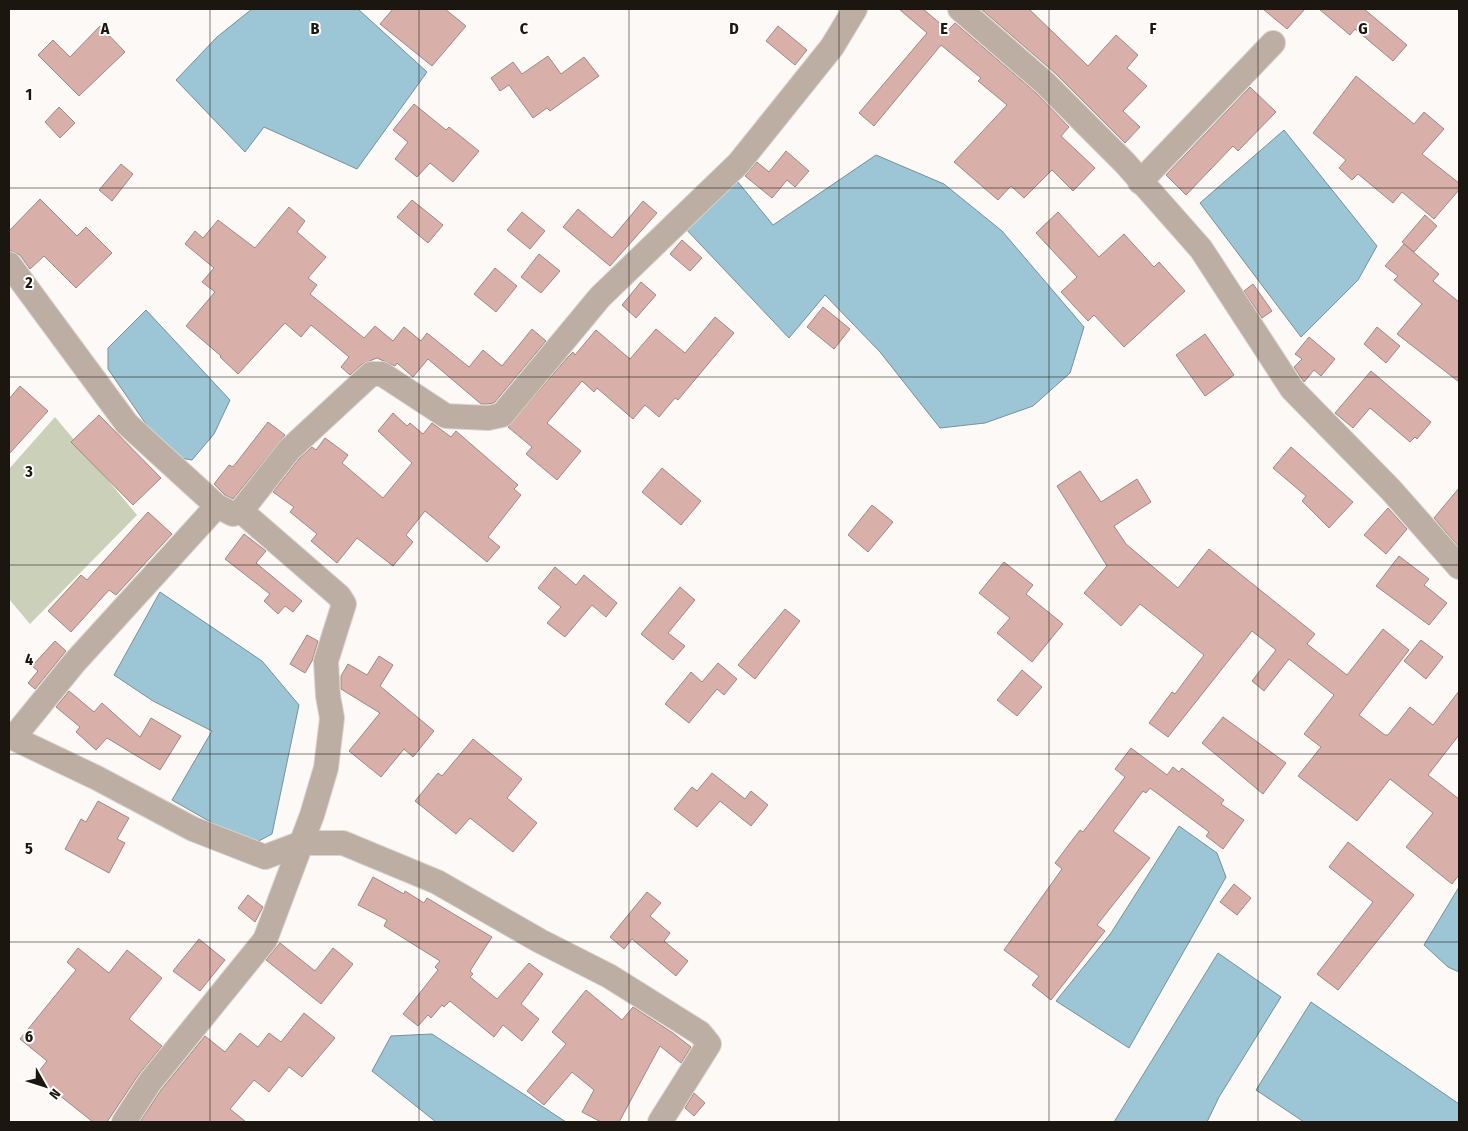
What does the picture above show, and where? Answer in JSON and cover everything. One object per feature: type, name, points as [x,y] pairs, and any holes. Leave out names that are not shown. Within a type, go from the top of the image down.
[{"type":"street","points":[[9,264],[127,424],[217,506],[232,514],[241,511],[290,450],[371,374],[382,374],[446,416],[488,418],[502,414],[600,297],[739,163],[832,47],[855,9]]},
{"type":"street","points":[[960,9],[1045,83],[1125,163],[1201,249],[1292,390],[1391,490],[1459,567]]},
{"type":"street","points":[[1140,182],[1273,43]]},
{"type":"street","points":[[217,506],[74,663],[11,737],[97,778],[193,829],[265,857],[302,843],[343,843],[437,882],[540,941],[610,976],[700,1033],[709,1044],[660,1122]]},
{"type":"street","points":[[124,1122],[150,1082],[265,940],[302,843],[326,768],[332,718],[328,696],[326,660],[344,604],[339,596],[241,511]]},
{"type":"green space","points":[[55,417],[137,515],[30,624],[9,599],[9,469]]},
{"type":"water","points":[[252,9],[358,9],[427,72],[357,169],[264,127],[245,152],[176,80],[217,37]]},
{"type":"water","points":[[1284,130],[1377,246],[1358,280],[1301,337],[1200,203]]},
{"type":"water","points":[[876,155],[944,184],[1002,231],[1084,327],[1070,373],[1033,406],[985,423],[940,428],[880,352],[825,295],[789,338],[683,226],[733,176],[773,225]]},
{"type":"water","points":[[146,310],[230,400],[214,434],[192,460],[168,456],[108,369],[108,348]]},
{"type":"water","points":[[160,592],[262,661],[299,705],[272,834],[251,845],[172,800],[212,731],[153,701],[114,675]]},
{"type":"water","points":[[1179,826],[1217,853],[1226,877],[1129,1048],[1056,1001],[1111,933]]},
{"type":"water","points":[[1459,887],[1459,972],[1448,967],[1424,945]]},
{"type":"water","points":[[1218,953],[1281,997],[1219,1097],[1207,1122],[1114,1122]]},
{"type":"water","points":[[1311,1002],[1459,1104],[1459,1122],[1304,1122],[1256,1090]]},
{"type":"water","points":[[432,1034],[566,1122],[436,1122],[372,1071],[391,1036]]},
{"type":"building","points":[[393,9],[445,9],[466,26],[432,66],[380,24]]},
{"type":"building","points":[[899,9],[923,9],[948,30],[955,23],[1036,93],[1069,127],[1061,136],[1095,168],[1073,191],[1052,170],[1024,198],[1011,186],[998,200],[954,162],[1007,105],[978,81],[981,78],[941,45],[874,126],[859,113],[927,33]]},
{"type":"building","points":[[981,9],[1029,9],[1088,66],[1116,35],[1138,55],[1127,68],[1147,86],[1123,111],[1140,127],[1125,143],[1055,73]]},
{"type":"building","points":[[1263,9],[1305,9],[1287,29]]},
{"type":"building","points":[[1319,9],[1364,9],[1407,45],[1393,61],[1355,29],[1350,35]]},
{"type":"building","points":[[100,26],[125,52],[79,96],[38,55],[53,40],[70,57]]},
{"type":"building","points":[[778,26],[807,50],[795,65],[766,41]]},
{"type":"building","points":[[548,56],[561,74],[584,57],[599,76],[550,111],[547,108],[533,118],[509,85],[500,91],[491,78],[513,62],[522,74]]},
{"type":"building","points":[[1356,76],[1414,124],[1424,112],[1444,129],[1422,154],[1459,183],[1459,190],[1434,219],[1402,192],[1393,203],[1358,174],[1352,180],[1339,168],[1346,160],[1313,133]]},
{"type":"building","points":[[1250,87],[1276,112],[1238,151],[1233,146],[1186,195],[1166,175]]},
{"type":"building","points":[[414,104],[446,130],[449,127],[479,151],[453,182],[430,163],[417,177],[395,159],[408,142],[393,130]]},
{"type":"building","points":[[59,107],[75,123],[60,138],[45,122]]},
{"type":"building","points":[[786,151],[809,171],[795,187],[787,180],[772,198],[745,176],[757,162],[769,172]]},
{"type":"building","points":[[121,164],[133,174],[112,201],[99,190]]},
{"type":"building","points":[[40,199],[77,236],[86,227],[112,253],[76,288],[44,256],[30,269],[20,255],[9,250],[9,231]]},
{"type":"building","points":[[412,200],[443,225],[428,243],[397,217]]},
{"type":"building","points":[[643,201],[657,213],[610,266],[563,227],[578,209],[612,238]]},
{"type":"building","points":[[289,207],[305,221],[297,232],[326,257],[308,278],[317,285],[310,294],[364,338],[375,326],[393,341],[404,327],[421,341],[427,333],[469,367],[483,350],[502,366],[532,329],[546,341],[494,403],[487,404],[481,404],[428,359],[413,377],[397,363],[395,366],[377,358],[362,364],[350,375],[341,367],[349,357],[311,325],[301,337],[285,323],[238,374],[221,356],[186,326],[215,292],[202,282],[214,268],[185,244],[195,231],[203,238],[218,220],[255,248]]},
{"type":"building","points":[[522,212],[545,231],[530,249],[507,230]]},
{"type":"building","points":[[1058,212],[1099,257],[1124,234],[1154,267],[1159,262],[1185,291],[1124,347],[1094,315],[1088,321],[1061,292],[1077,277],[1036,233]]},
{"type":"building","points":[[1425,215],[1437,226],[1414,252],[1402,242]]},
{"type":"building","points":[[682,240],[702,258],[690,271],[670,254]]},
{"type":"building","points":[[1404,244],[1439,274],[1433,281],[1459,302],[1459,382],[1397,334],[1422,304],[1394,280],[1398,276],[1385,266]]},
{"type":"building","points":[[539,254],[560,271],[541,293],[521,277]]},
{"type":"building","points":[[495,268],[517,286],[496,312],[474,294]]},
{"type":"building","points":[[641,282],[656,295],[636,318],[622,305]]},
{"type":"building","points":[[1253,284],[1272,311],[1262,318],[1244,291]]},
{"type":"building","points":[[823,307],[850,329],[834,349],[807,327]]},
{"type":"building","points":[[715,317],[734,333],[678,400],[675,398],[659,417],[645,405],[633,419],[597,388],[594,392],[582,381],[547,423],[581,451],[557,480],[526,454],[532,447],[508,427],[567,358],[573,352],[575,355],[596,330],[630,359],[656,329],[685,353]]},
{"type":"building","points":[[1377,327],[1400,346],[1386,363],[1364,344]]},
{"type":"building","points":[[1205,334],[1234,375],[1205,396],[1176,355]]},
{"type":"building","points":[[1309,337],[1335,359],[1321,376],[1314,370],[1304,382],[1294,367],[1302,359],[1295,354]]},
{"type":"building","points":[[1371,371],[1431,422],[1417,439],[1415,437],[1410,442],[1370,408],[1353,428],[1335,413]]},
{"type":"building","points":[[20,386],[48,411],[9,454],[9,399]]},
{"type":"building","points":[[393,413],[407,426],[410,423],[423,434],[432,423],[451,437],[456,431],[518,485],[514,489],[521,495],[488,537],[500,547],[487,562],[425,511],[406,535],[413,542],[393,566],[357,538],[337,563],[311,541],[317,534],[290,512],[294,507],[273,492],[299,459],[312,447],[316,450],[325,438],[348,455],[342,463],[383,498],[412,463],[378,431]]},
{"type":"building","points":[[99,415],[161,478],[133,505],[71,442]]},
{"type":"building","points":[[268,422],[285,435],[233,499],[225,495],[214,484],[229,465],[233,467]]},
{"type":"building","points":[[1291,447],[1353,502],[1329,528],[1302,501],[1306,496],[1273,468]]},
{"type":"building","points":[[662,468],[701,501],[681,525],[642,492]]},
{"type":"building","points":[[1080,471],[1101,502],[1137,479],[1151,502],[1114,526],[1126,544],[1178,588],[1209,549],[1315,634],[1307,644],[1347,675],[1383,629],[1409,650],[1359,715],[1385,735],[1388,735],[1410,707],[1433,725],[1459,691],[1459,735],[1428,775],[1459,799],[1459,875],[1452,884],[1406,847],[1433,813],[1390,779],[1357,821],[1298,776],[1321,747],[1304,734],[1334,695],[1289,659],[1264,691],[1252,681],[1276,650],[1252,631],[1168,737],[1149,723],[1172,692],[1175,694],[1204,655],[1140,604],[1121,626],[1084,593],[1107,566],[1057,486]]},
{"type":"building","points":[[1459,488],[1459,547],[1434,518]]},
{"type":"building","points":[[872,505],[893,522],[868,552],[848,535]]},
{"type":"building","points":[[1388,508],[1407,529],[1386,554],[1364,535]]},
{"type":"building","points":[[148,512],[172,534],[116,595],[109,590],[71,632],[48,611],[81,575],[87,580]]},
{"type":"building","points":[[244,534],[266,551],[256,563],[302,601],[293,612],[285,606],[278,614],[264,601],[270,594],[225,559]]},
{"type":"building","points":[[1399,556],[1429,579],[1424,585],[1447,603],[1429,625],[1376,586]]},
{"type":"building","points":[[1004,562],[1033,585],[1026,594],[1063,624],[1032,662],[997,633],[1010,618],[979,593]]},
{"type":"building","points":[[555,567],[576,585],[584,575],[617,603],[606,617],[592,605],[565,637],[547,623],[561,607],[538,588]]},
{"type":"building","points":[[680,587],[695,600],[668,633],[685,646],[673,660],[641,634]]},
{"type":"building","points":[[785,609],[800,621],[755,679],[738,665]]},
{"type":"building","points":[[307,635],[318,641],[312,661],[305,673],[290,664]]},
{"type":"building","points":[[1421,640],[1443,657],[1426,679],[1404,661]]},
{"type":"building","points":[[55,641],[66,651],[35,689],[28,683],[38,671],[32,666]]},
{"type":"building","points":[[379,656],[393,665],[380,686],[434,731],[413,757],[404,749],[381,777],[349,751],[380,713],[341,689],[341,676],[348,664],[367,675]]},
{"type":"building","points":[[718,663],[737,679],[724,695],[717,689],[689,723],[665,704],[691,672],[702,682]]},
{"type":"building","points":[[1022,670],[1042,687],[1017,716],[997,700]]},
{"type":"building","points":[[69,691],[94,712],[102,703],[140,737],[151,718],[181,736],[160,770],[107,738],[96,750],[76,732],[80,727],[56,707]]},
{"type":"building","points":[[1223,717],[1286,763],[1263,794],[1202,743]]},
{"type":"building","points":[[473,739],[522,779],[507,798],[537,823],[513,852],[470,818],[456,834],[415,801],[438,773],[442,776]]},
{"type":"building","points":[[1131,748],[1167,775],[1173,767],[1179,772],[1182,768],[1224,800],[1221,804],[1244,820],[1223,849],[1206,836],[1209,832],[1150,788],[1146,793],[1143,791],[1113,831],[1150,858],[1097,925],[1105,931],[1051,1000],[1032,985],[1039,976],[1004,950],[1062,869],[1055,863],[1080,830],[1083,832],[1125,777],[1115,769]]},
{"type":"building","points":[[712,773],[745,799],[751,791],[768,805],[751,826],[720,801],[697,827],[674,809],[692,787],[697,791]]},
{"type":"building","points":[[98,801],[129,818],[117,839],[125,843],[109,873],[65,849],[81,819],[86,822]]},
{"type":"building","points":[[1348,842],[1414,895],[1338,990],[1317,974],[1373,902],[1329,867]]},
{"type":"building","points":[[373,877],[404,894],[405,891],[424,903],[427,898],[492,937],[470,971],[473,974],[470,977],[497,999],[529,963],[543,974],[521,1004],[539,1019],[522,1041],[503,1025],[494,1037],[450,1001],[444,1007],[442,1005],[431,1018],[428,1015],[418,1026],[403,1014],[438,970],[435,967],[440,961],[384,926],[387,920],[358,905]]},
{"type":"building","points":[[1234,884],[1251,898],[1237,915],[1220,902]]},
{"type":"building","points":[[647,892],[661,903],[650,916],[670,933],[664,941],[688,961],[676,976],[632,939],[624,949],[610,937]]},
{"type":"building","points":[[248,895],[263,907],[255,922],[238,908]]},
{"type":"building","points":[[199,939],[225,960],[200,991],[173,971]]},
{"type":"building","points":[[280,943],[315,971],[333,948],[353,964],[321,1004],[266,960]]},
{"type":"building","points":[[78,948],[109,973],[127,950],[162,978],[129,1019],[162,1046],[139,1074],[107,1122],[93,1122],[35,1076],[47,1061],[20,1039],[76,970],[67,962]]},
{"type":"building","points":[[586,990],[622,1020],[633,1007],[691,1047],[681,1063],[660,1046],[619,1122],[601,1122],[582,1112],[594,1090],[572,1072],[544,1105],[527,1091],[566,1044],[552,1032]]},
{"type":"building","points":[[304,1013],[335,1038],[302,1077],[289,1067],[269,1092],[254,1080],[230,1109],[246,1122],[140,1122],[161,1090],[205,1036],[225,1052],[240,1033],[258,1047],[269,1033],[281,1042]]},
{"type":"building","points":[[694,1093],[705,1103],[694,1116],[685,1108]]}]
